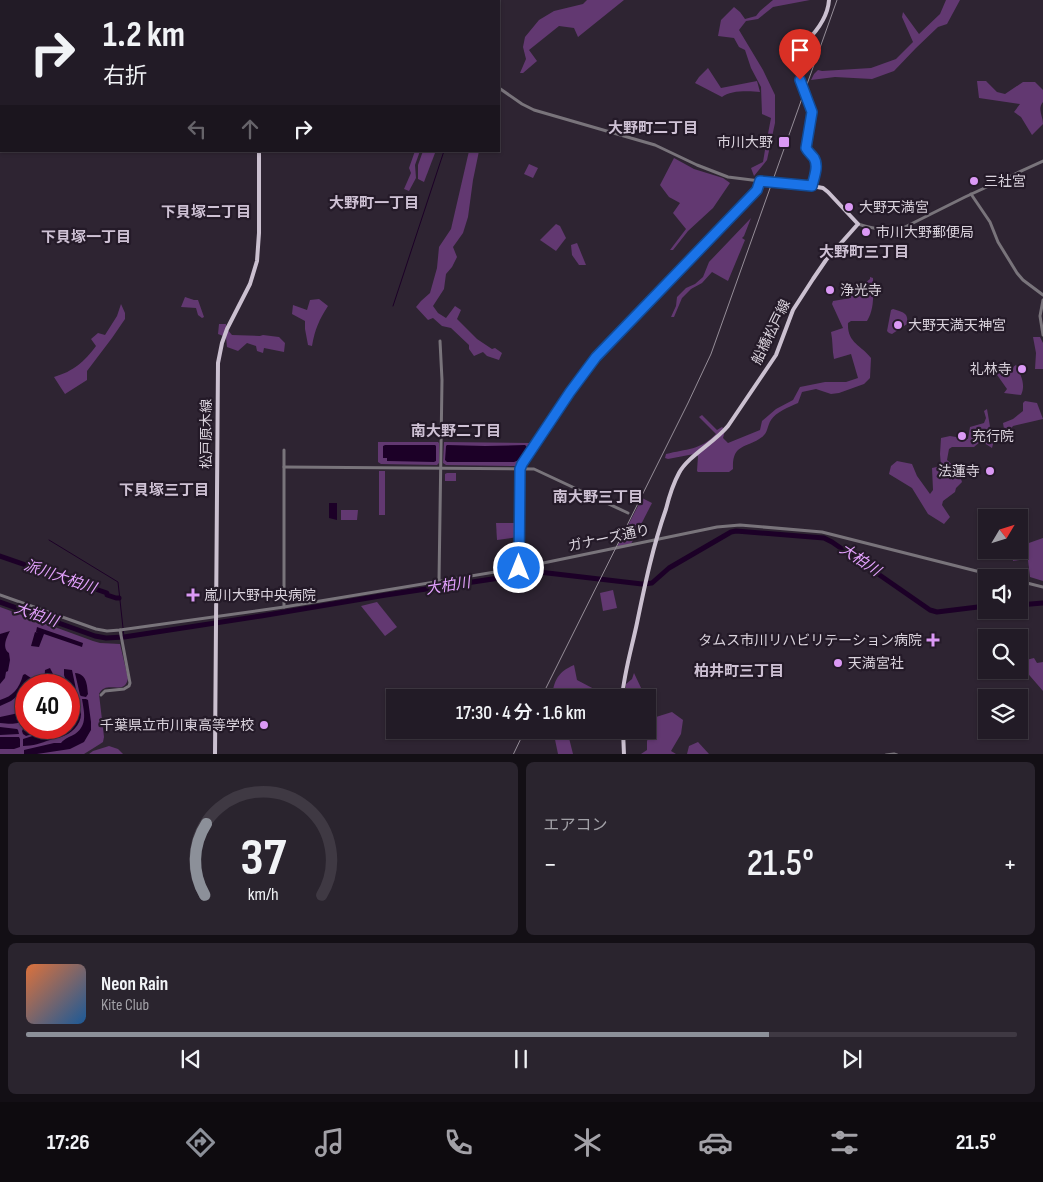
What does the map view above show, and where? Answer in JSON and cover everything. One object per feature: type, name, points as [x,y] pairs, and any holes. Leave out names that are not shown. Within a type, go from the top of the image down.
[{"type":"main road","points":[[829,0],[819,28],[796,51],[793,56],[793,64],[812,112],[806,148],[816,164],[816,173],[812,186],[823,188],[828,192],[858,224]]},
{"type":"main road","name":"松戸原木線","points":[[215,754],[218,363],[227,329],[250,284],[257,261],[259,248],[260,152]]},
{"type":"main road","name":"船橋松戸線","points":[[623,689],[655,540],[679,473],[690,459],[728,426],[776,355],[793,310],[826,260],[858,224]]},
{"type":"main road","points":[[623,739],[624,754]]},
{"type":"street","points":[[500,89],[522,104],[539,112],[655,145],[721,175],[733,178],[812,186]]},
{"type":"street","points":[[858,224],[881,230],[905,227],[1043,161]]},
{"type":"street","points":[[519,568],[520,469],[522,464],[596,357],[757,190],[760,181]]},
{"type":"street","points":[[971,194],[990,222],[998,242],[1017,273],[1043,295]]},
{"type":"street","points":[[1043,300],[1040,316],[1043,335]]},
{"type":"street","points":[[439,581],[442,380],[440,341]]},
{"type":"street","points":[[284,450],[284,606]]},
{"type":"street","points":[[284,467],[534,469],[628,513]]},
{"type":"street","name":"ガナーズ通り","points":[[0,595],[96,629],[120,632],[519,568],[734,525],[819,532],[978,572]]},
{"type":"street","points":[[1028,583],[1043,587]]},
{"type":"street","points":[[101,696],[104,691],[124,689],[130,686],[120,632]]},
{"type":"street","points":[[886,754],[897,754]]},
{"type":"shaded area","points":[[587,0],[624,0],[578,37],[574,28],[559,26],[529,50],[537,61],[523,73],[520,73],[526,59],[523,47],[525,37],[539,20],[554,11],[583,4]]},
{"type":"shaded area","points":[[773,0],[810,0],[773,7],[758,19],[746,21],[739,30],[763,70],[775,95],[775,123],[767,160],[754,176],[751,168],[763,162],[771,118],[762,114],[761,87],[751,68],[745,50],[739,47],[734,38],[718,36],[721,20],[734,7],[745,19],[756,16]]},
{"type":"shaded area","points":[[946,0],[960,0],[947,24],[938,27],[894,71],[872,79],[835,77],[811,80],[818,70],[871,68],[896,59],[913,42],[902,17],[903,12],[919,34],[940,14]]},
{"type":"shaded area","points":[[708,68],[721,88],[757,81],[760,92],[735,92],[722,97],[695,83]]},
{"type":"shaded area","points":[[977,81],[986,81],[997,92],[1005,94],[1023,82],[1035,82],[1043,90],[1043,102],[1040,110],[1043,124],[1032,135],[1021,117],[1014,112],[1020,104],[979,98]]},
{"type":"shaded area","points":[[415,152],[420,152],[415,165],[416,178],[409,191],[404,189],[411,173],[409,168]]},
{"type":"shaded area","points":[[423,152],[435,153],[424,182],[418,179],[418,165]]},
{"type":"shaded area","points":[[469,152],[479,152],[468,217],[463,233],[453,247],[457,257],[446,274],[444,289],[433,306],[438,313],[446,318],[455,306],[461,310],[457,319],[477,339],[502,353],[499,360],[487,356],[483,352],[474,356],[469,349],[469,345],[451,328],[442,326],[433,318],[428,320],[416,307],[430,293],[437,268],[439,247],[451,229]]},
{"type":"shaded area","points":[[674,158],[694,169],[723,178],[730,183],[713,208],[688,231],[673,250],[670,250],[686,229],[673,213],[680,203],[669,197],[660,185]]},
{"type":"shaded area","points":[[529,164],[538,168],[533,178],[524,174]]},
{"type":"shaded area","points":[[751,218],[742,238],[745,240],[728,281],[712,272],[702,283],[691,289],[682,298],[674,317],[671,317],[676,306],[677,297],[686,288],[695,284],[703,277],[709,262]]},
{"type":"shaded area","points":[[556,224],[560,226],[566,238],[556,251],[540,240]]},
{"type":"shaded area","points":[[577,243],[586,265],[579,265],[572,255],[571,245]]},
{"type":"shaded area","points":[[870,277],[873,278],[873,295],[870,316],[867,321],[851,321],[848,323],[848,330],[852,339],[871,358],[870,378],[864,384],[839,393],[831,394],[816,389],[802,392],[798,403],[773,417],[764,435],[738,451],[733,461],[733,469],[729,472],[698,472],[698,456],[694,454],[665,458],[666,454],[699,446],[716,434],[699,417],[702,415],[717,430],[722,427],[725,430],[723,438],[728,443],[760,430],[762,421],[776,409],[793,400],[800,387],[825,382],[846,382],[858,378],[851,354],[834,359],[831,332],[843,328],[832,304],[833,301],[851,298],[852,287],[865,283]]},
{"type":"shaded area","points":[[185,297],[198,300],[204,317],[202,318],[198,315],[196,308],[181,307]]},
{"type":"shaded area","points":[[319,299],[328,306],[314,335],[312,346],[308,345],[305,321],[292,314],[293,305],[307,310],[310,300]]},
{"type":"shaded area","points":[[121,304],[125,313],[125,319],[87,371],[87,380],[65,394],[54,377],[73,369],[87,357],[96,346],[91,339],[98,333],[105,335],[117,316]]},
{"type":"shaded area","points":[[893,309],[906,315],[907,324],[892,334],[887,331],[891,310]]},
{"type":"shaded area","points":[[219,324],[226,324],[226,328],[232,335],[279,337],[285,343],[284,352],[264,348],[263,353],[257,351],[256,346],[247,343],[238,351],[227,347],[226,337],[218,334]]},
{"type":"shaded area","points":[[1033,337],[1040,337],[1043,343],[1043,369],[1035,369],[1036,353]]},
{"type":"shaded area","points":[[1016,365],[1023,384],[1021,395],[1004,393],[1007,389],[995,372],[1002,367],[1006,372]]},
{"type":"shaded area","points":[[1025,401],[1037,403],[1043,419],[1013,426],[1008,437],[1003,423],[1013,419],[1023,411],[1023,403]]},
{"type":"shaded area","points":[[987,409],[993,444],[992,448],[981,441],[974,447],[952,447],[949,449],[947,460],[958,470],[962,482],[955,492],[943,501],[942,505],[950,517],[944,524],[928,514],[912,488],[889,474],[891,466],[897,461],[912,464],[917,476],[930,494],[933,490],[932,468],[941,466],[941,438],[950,436],[968,439],[970,427],[984,423],[986,418],[984,411]]},
{"type":"shaded area","points":[[378,442],[438,442],[439,463],[437,465],[381,464],[378,462]]},
{"type":"shaded area","points":[[444,442],[532,444],[516,466],[446,465],[443,463]]},
{"type":"shaded area","points":[[435,445],[436,461],[387,461],[387,458],[383,458],[383,446]]},
{"type":"shaded area","points":[[447,445],[525,445],[527,447],[519,460],[514,462],[447,462],[445,460]]},
{"type":"shaded area","points":[[379,471],[385,471],[385,515],[379,515]]},
{"type":"shaded area","points":[[456,473],[456,481],[445,481],[445,474]]},
{"type":"shaded area","points":[[642,498],[652,503],[631,544],[617,547]]},
{"type":"shaded area","points":[[329,503],[337,503],[337,520],[329,518]]},
{"type":"shaded area","points":[[341,510],[358,510],[357,520],[341,520]]},
{"type":"shaded area","points":[[496,523],[518,523],[518,537],[497,540]]},
{"type":"shaded area","points":[[1043,538],[1043,581],[1030,577],[1028,543]]},
{"type":"shaded area","points":[[613,590],[617,608],[603,611],[600,593]]},
{"type":"shaded area","points":[[377,602],[397,627],[385,636],[361,606]]},
{"type":"shaded area","points":[[0,607],[93,641],[120,644],[128,678],[123,686],[106,688],[99,694],[103,742],[84,754],[0,754]]},
{"type":"shaded area","points":[[37,627],[83,643],[82,647],[44,634],[39,647],[31,646],[35,632],[38,633],[36,632]]},
{"type":"shaded area","points":[[10,631],[5,646],[10,660],[8,671],[0,684],[0,634]]},
{"type":"shaded area","points":[[1034,658],[1037,663],[1043,662],[1043,691],[1028,674],[1028,660]]},
{"type":"shaded area","points":[[574,665],[577,680],[594,689],[553,689],[558,677]]},
{"type":"shaded area","points":[[50,668],[53,674],[45,674],[45,670]]},
{"type":"shaded area","points":[[64,669],[72,670],[73,674],[64,674]]},
{"type":"shaded area","points":[[634,673],[642,689],[626,689],[626,684],[632,679]]},
{"type":"shaded area","points":[[80,674],[86,680],[88,694],[86,697],[81,696]]},
{"type":"shaded area","points":[[15,691],[15,698],[0,706],[0,700]]},
{"type":"shaded area","points":[[82,699],[86,699],[88,700],[91,730],[84,742],[70,749],[24,754],[24,750],[61,743],[66,739],[80,739],[84,709]]},
{"type":"shaded area","points":[[672,712],[683,720],[681,734],[671,751],[676,754],[641,754],[647,750],[648,739],[656,739],[656,717]]},
{"type":"shaded area","points":[[14,714],[15,724],[0,723],[0,717]]},
{"type":"shaded area","points":[[0,727],[15,729],[15,734],[0,735]]},
{"type":"shaded area","points":[[0,737],[20,739],[20,747],[0,749]]},
{"type":"shaded area","points":[[23,739],[53,739],[37,744],[23,746]]},
{"type":"shaded area","points":[[555,739],[569,739],[573,754],[558,754]]},
{"type":"shaded area","points":[[698,742],[709,754],[687,754],[689,746]]},
{"type":"shaded area","points":[[109,746],[118,749],[123,754],[89,754],[93,751]]},
{"type":"waterway","points":[[393,306],[444,152]]},
{"type":"waterway","name":"大柏川","points":[[0,602],[95,636],[106,638],[124,637],[539,572],[642,584],[652,583],[669,568],[731,532],[736,531],[824,538],[930,610],[937,612],[978,607]]},
{"type":"waterway","name":"派川大柏川","points":[[49,540],[118,582],[124,637]]},
{"type":"waterway","name":"派川大柏川","points":[[0,556],[119,598]]},
{"type":"waterway","name":"大柏川","points":[[1028,604],[1043,603]]},
{"type":"railway","points":[[545,689],[711,354],[837,0]]},
{"type":"railway","points":[[513,754],[521,739]]},
{"type":"place","name":"市川大野","points":[[784,142]]},
{"type":"place","name":"三社宮","points":[[974,181]]},
{"type":"place","name":"大野天満宮","points":[[849,207]]},
{"type":"place","name":"市川大野郵便局","points":[[866,232]]},
{"type":"place","name":"浄光寺","points":[[830,290]]},
{"type":"place","name":"大野天満天神宮","points":[[898,325]]},
{"type":"place","name":"礼林寺","points":[[1022,369]]},
{"type":"place","name":"充行院","points":[[962,436]]},
{"type":"place","name":"法蓮寺","points":[[990,471]]},
{"type":"place","name":"嵐川大野中央病院","points":[[193,595]]},
{"type":"place","name":"タムス市川リハビリテーション病院","points":[[933,640]]},
{"type":"place","name":"天満宮社","points":[[838,663]]},
{"type":"place","name":"千葉県立市川東高等学校","points":[[264,725]]},
{"type":"district","name":"大野町二丁目","points":[[653,128]]},
{"type":"district","name":"大野町一丁目","points":[[374,203]]},
{"type":"district","name":"下貝塚二丁目","points":[[206,212]]},
{"type":"district","name":"下貝塚一丁目","points":[[86,237]]},
{"type":"district","name":"大野町三丁目","points":[[864,252]]},
{"type":"district","name":"南大野二丁目","points":[[456,431]]},
{"type":"district","name":"下貝塚三丁目","points":[[164,490]]},
{"type":"district","name":"南大野三丁目","points":[[598,497]]},
{"type":"district","name":"柏井町三丁目","points":[[739,671]]},
{"type":"route","points":[[519,568],[521,466],[570,392],[596,357],[757,190],[760,181],[812,186],[816,173],[816,164],[814,158],[806,150],[812,112],[800,80]]}]
